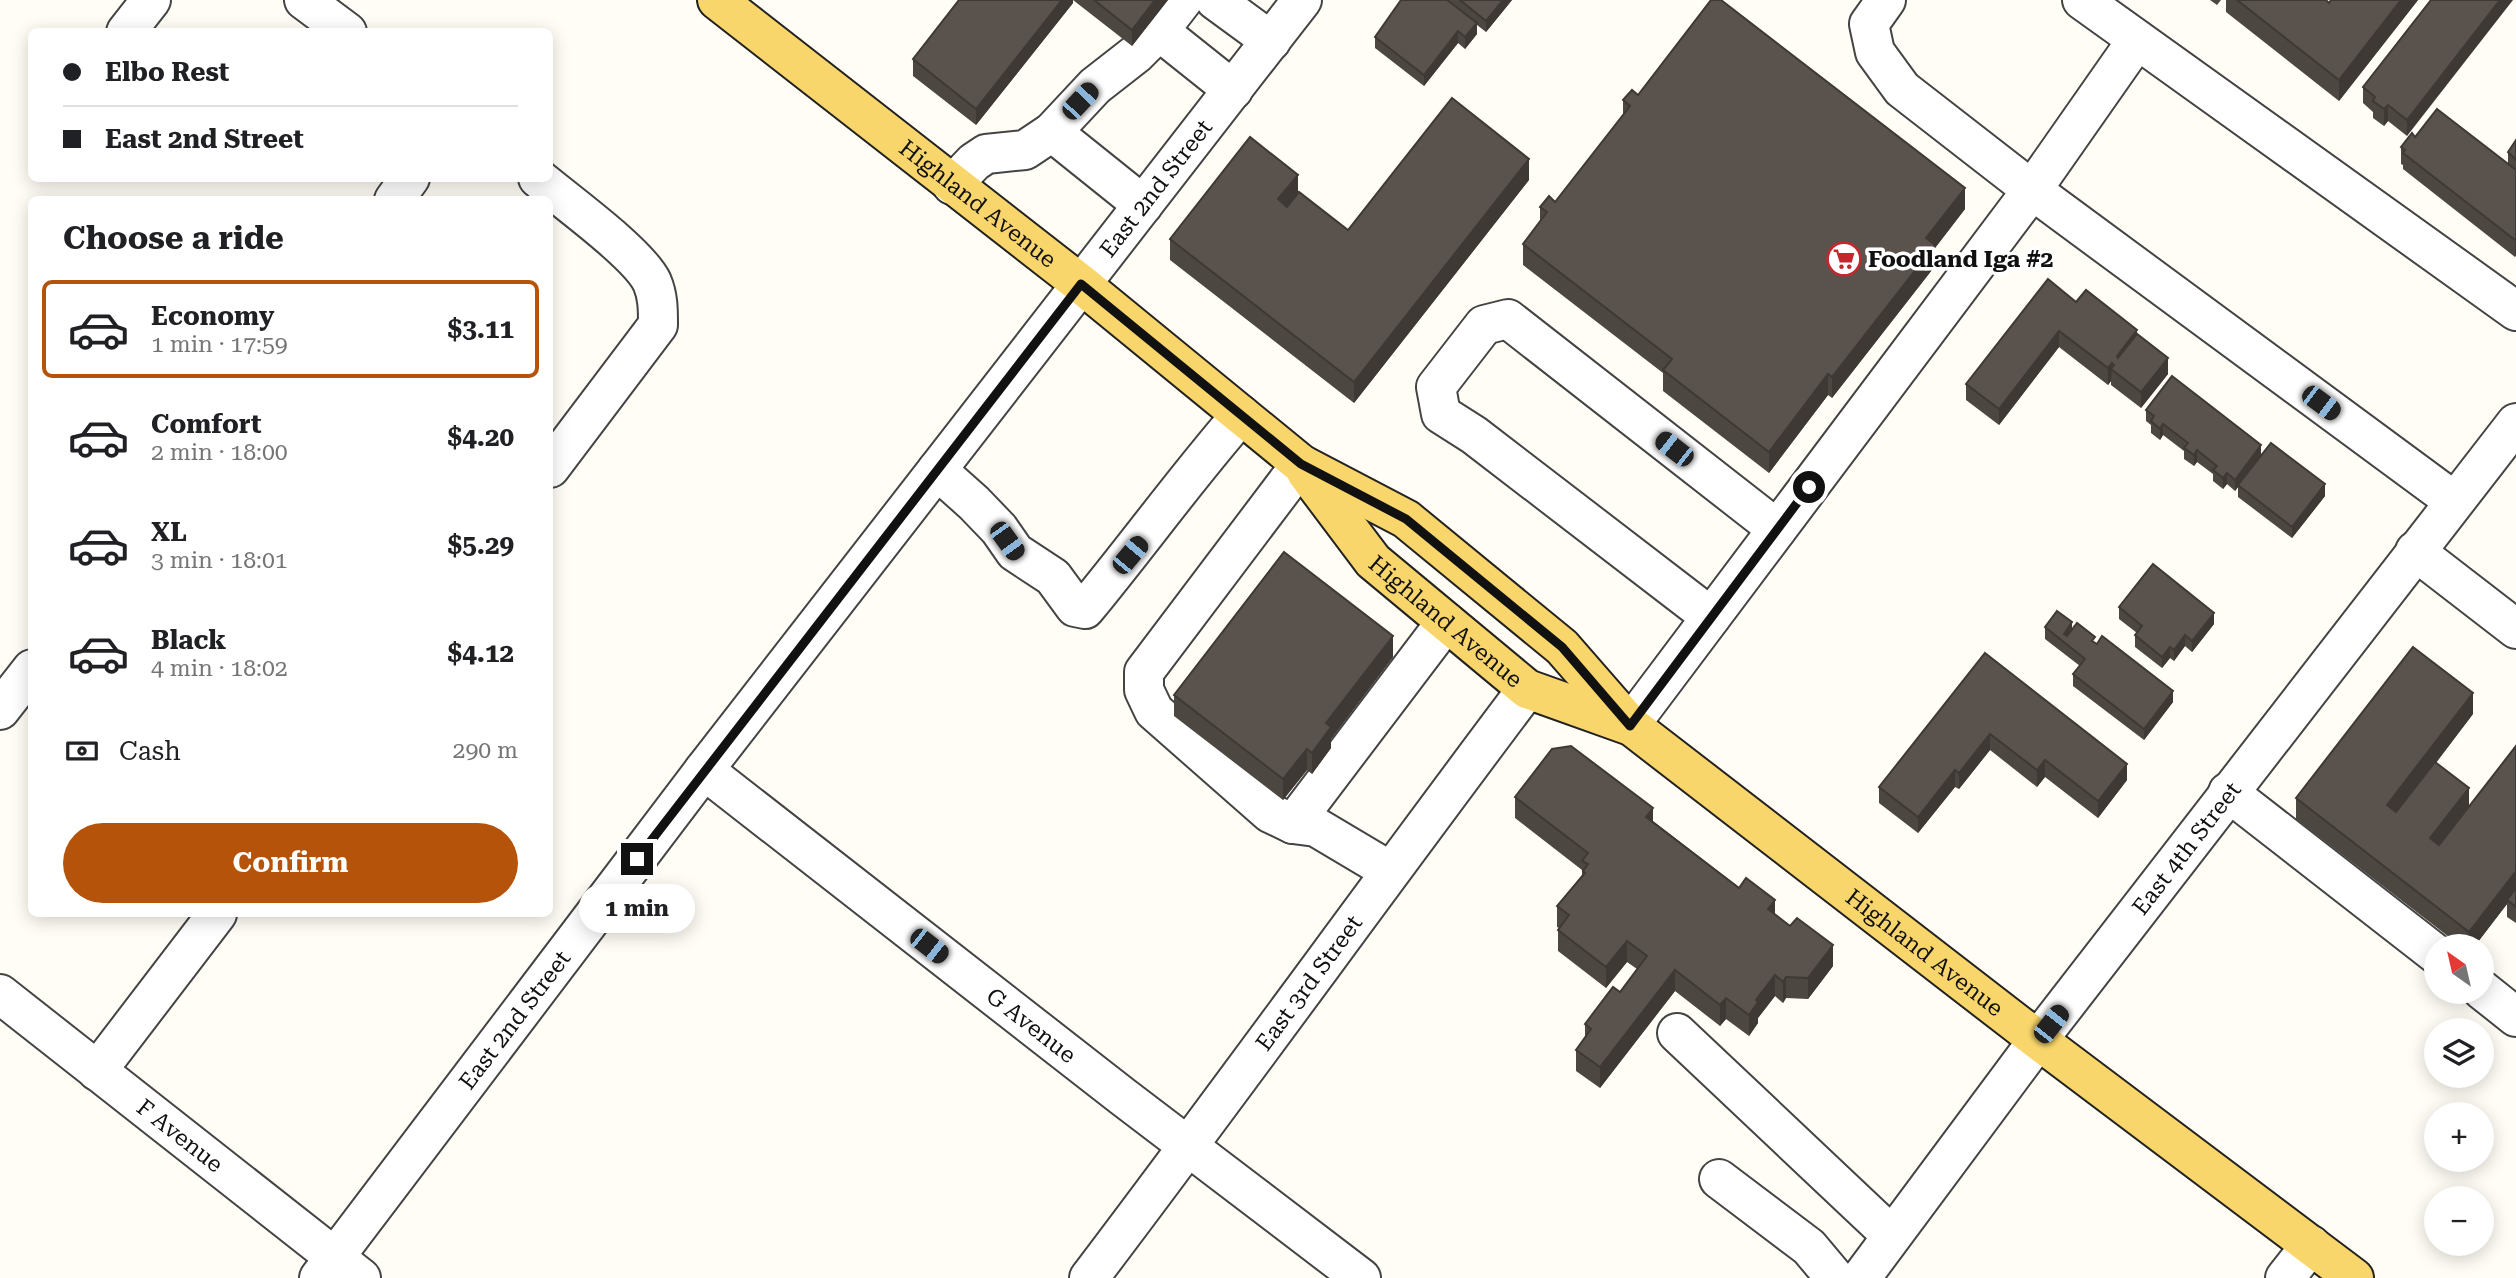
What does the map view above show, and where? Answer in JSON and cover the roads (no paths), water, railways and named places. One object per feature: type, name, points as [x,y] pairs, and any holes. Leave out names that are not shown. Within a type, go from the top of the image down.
[{"type":"main road","name":"Highland Avenue","points":[[717,0],[1081,284],[1301,464],[1406,519],[1562,647],[1630,726],[2038,1041],[2354,1278]]},
{"type":"main road","name":"Highland Avenue","points":[[1301,464],[1373,561],[1527,689],[1630,726]]},
{"type":"street","points":[[129,28],[151,0]]},
{"type":"street","points":[[304,0],[342,28]]},
{"type":"street","points":[[952,185],[974,162],[986,155],[1025,150],[1052,132],[1095,86],[1136,54],[1183,0]]},
{"type":"street","points":[[1215,0],[1271,41]]},
{"type":"street","name":"East 2nd Street","points":[[338,1271],[704,770],[1303,0]]},
{"type":"street","points":[[1886,0],[1868,24],[1875,52],[1902,89],[2032,191],[2454,501]]},
{"type":"street","points":[[2082,0],[2516,311]]},
{"type":"street","points":[[1159,30],[1233,90]]},
{"type":"street","points":[[1630,726],[2032,191],[2137,40]]},
{"type":"street","points":[[1052,132],[1143,205]]},
{"type":"street","points":[[543,182],[632,257],[651,279],[658,299],[658,325],[553,464]]},
{"type":"street","points":[[1712,617],[1474,435],[1441,414],[1436,387],[1484,325],[1508,319],[1777,529]]},
{"type":"street","points":[[937,470],[999,529],[1015,552],[1053,577],[1075,607],[1085,609],[1145,537],[1199,463],[1241,415]]},
{"type":"street","name":"East 4th Street","points":[[1861,1278],[2228,792],[2516,423]]},
{"type":"street","points":[[1301,464],[1144,672],[1144,690],[1154,711],[1270,813],[1293,824],[1316,827],[1390,871]]},
{"type":"street","points":[[2415,551],[2516,629]]},
{"type":"street","points":[[1293,824],[1446,622]]},
{"type":"street","points":[[0,710],[28,674]]},
{"type":"street","name":"East 3rd Street","points":[[1088,1278],[1527,689]]},
{"type":"street","name":"G Avenue","points":[[704,770],[1360,1278]]},
{"type":"street","points":[[2228,792],[2424,945]]},
{"type":"street","points":[[97,1071],[215,917]]},
{"type":"street","name":"F Avenue","points":[[0,994],[338,1271]]},
{"type":"street","points":[[2494,1000],[2516,1017]]},
{"type":"street","points":[[1678,1033],[1891,1235]]},
{"type":"street","points":[[1720,1179],[1809,1247],[1835,1278]]},
{"type":"street","points":[[2285,1278],[2311,1245]]},
{"type":"place","name":"Foodland Iga #2","points":[[1844,259]]}]
